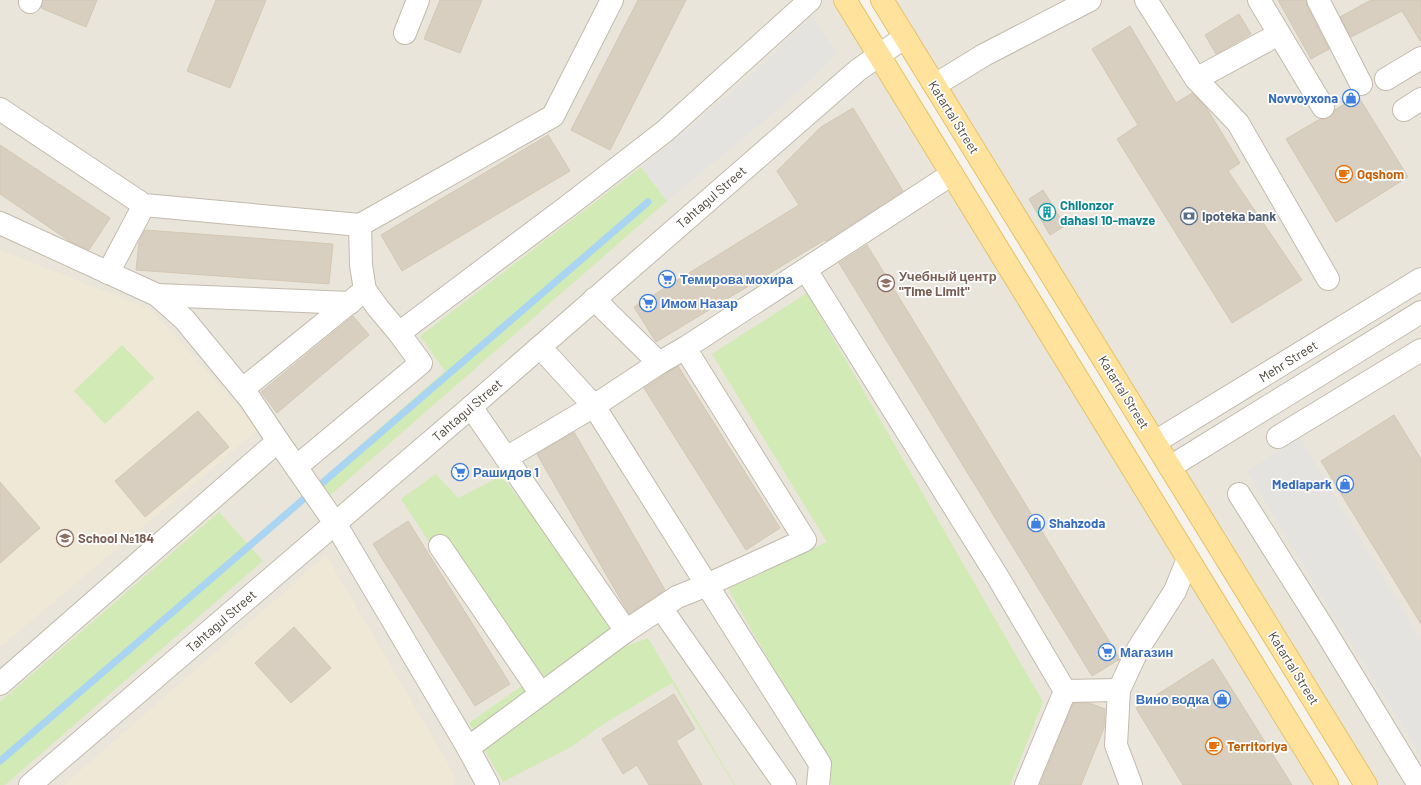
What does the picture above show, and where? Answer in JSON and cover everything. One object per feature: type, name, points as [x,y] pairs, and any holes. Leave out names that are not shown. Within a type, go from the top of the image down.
[{"type":"main road","points":[[845,0],[1327,785]]},
{"type":"main road","name":"Katartal Street","points":[[882,0],[1366,785]]},
{"type":"main road","points":[[1127,460],[1155,442]]},
{"type":"main road","points":[[1142,484],[1155,442]]},
{"type":"main road","points":[[1142,484],[1170,467]]},
{"type":"street","points":[[405,33],[418,0]]},
{"type":"street","points":[[0,109],[144,205],[360,224],[553,116],[612,0]]},
{"type":"street","points":[[399,333],[665,131],[810,0]]},
{"type":"street","points":[[935,86],[984,55],[1090,0]]},
{"type":"street","points":[[1146,0],[1196,79],[1238,124],[1328,279]]},
{"type":"street","points":[[1259,0],[1322,107]]},
{"type":"street","points":[[1318,0],[1361,84]]},
{"type":"street","points":[[1196,79],[1279,34]]},
{"type":"street","name":"Tahtagul Street","points":[[30,785],[471,407],[858,70],[878,54],[905,37]]},
{"type":"street","points":[[1386,79],[1421,58]]},
{"type":"street","points":[[506,458],[594,406],[952,174]]},
{"type":"street","points":[[108,273],[144,205]]},
{"type":"street","points":[[0,223],[157,296],[184,319],[250,399],[335,523],[468,748],[488,785]]},
{"type":"street","points":[[242,389],[358,296],[361,265],[360,224]]},
{"type":"street","points":[[806,270],[995,572],[1065,691]]},
{"type":"street","name":"Mehr Street","points":[[1155,442],[1421,279]]},
{"type":"street","points":[[157,296],[358,296],[378,308],[399,333],[421,363],[299,472]]},
{"type":"street","points":[[594,299],[659,363]]},
{"type":"street","points":[[1170,467],[1421,312]]},
{"type":"street","points":[[540,347],[594,406],[820,764],[818,785]]},
{"type":"street","points":[[468,748],[626,631],[677,597],[707,585],[805,540],[685,348]]},
{"type":"street","points":[[1278,437],[1421,350]]},
{"type":"street","points":[[471,407],[626,631]]},
{"type":"street","points":[[0,684],[278,441]]},
{"type":"street","points":[[1239,494],[1324,629],[1419,785]]},
{"type":"street","points":[[440,546],[541,694]]},
{"type":"street","points":[[1131,785],[1116,745],[1118,690],[1138,649],[1175,591],[1188,559]]},
{"type":"street","points":[[661,608],[785,785]]},
{"type":"street","points":[[1065,691],[1118,690]]},
{"type":"street","points":[[1026,785],[1065,691]]},
{"type":"shaded area","points":[[0,0],[845,0],[1327,785],[0,785]]},
{"type":"shaded area","points":[[882,0],[1421,0],[1421,785],[1366,785]]},
{"type":"shaded area","points":[[812,16],[837,53],[815,76],[777,110],[667,201],[641,167],[758,69]]},
{"type":"shaded area","name":"School №184","points":[[0,250],[150,309],[259,429],[0,647]]},
{"type":"shaded area","points":[[1300,438],[1421,640],[1421,755],[1337,621],[1247,471]]},
{"type":"shaded area","points":[[326,555],[455,776],[453,785],[64,785]]},
{"type":"green space","points":[[641,167],[667,201],[327,498],[316,484],[445,371],[420,336]]},
{"type":"green space","points":[[807,293],[1043,702],[1010,785],[831,785],[829,780],[810,785],[832,770],[728,589],[827,542],[712,354]]},
{"type":"green space","points":[[122,345],[154,378],[105,424],[74,391]]},
{"type":"green space","points":[[436,474],[458,498],[501,476],[626,631],[619,649],[648,638],[735,785],[672,683],[602,725],[571,747],[503,782],[469,723],[523,685],[401,499]]},
{"type":"green space","points":[[219,512],[263,561],[5,785],[0,785],[0,702]]},
{"type":"building","points":[[43,0],[97,0],[86,27],[41,8]]},
{"type":"building","points":[[216,0],[266,0],[230,88],[187,71]]},
{"type":"building","points":[[440,0],[482,0],[460,53],[424,39]]},
{"type":"building","points":[[638,0],[686,0],[610,150],[571,130]]},
{"type":"building","points":[[1278,0],[1306,0],[1307,6],[1329,49],[1311,59]]},
{"type":"building","points":[[1371,0],[1421,0],[1421,42],[1402,11],[1351,37],[1340,17]]},
{"type":"building","points":[[1239,14],[1251,34],[1216,54],[1205,35]]},
{"type":"building","points":[[1130,26],[1176,103],[1192,93],[1206,107],[1240,163],[1228,171],[1302,280],[1232,323],[1117,139],[1138,125],[1092,49]]},
{"type":"building","points":[[1358,96],[1408,177],[1336,222],[1286,139],[1320,119],[1330,117],[1335,110]]},
{"type":"building","points":[[853,108],[903,191],[826,241],[825,240],[808,250],[656,342],[634,307],[799,205],[777,171],[821,127]]},
{"type":"building","points":[[548,135],[570,171],[402,271],[381,235]]},
{"type":"building","points":[[0,145],[110,218],[89,250],[71,242],[0,194]]},
{"type":"building","name":"Chilonzor dahasi 10-mavze","points":[[1043,190],[1065,226],[1050,235],[1029,199]]},
{"type":"building","points":[[145,230],[333,244],[329,284],[136,270],[139,242]]},
{"type":"building","points":[[867,245],[1120,659],[1092,676],[839,263]]},
{"type":"building","points":[[353,316],[369,335],[277,413],[261,392]]},
{"type":"building","points":[[678,366],[780,528],[746,550],[644,388]]},
{"type":"building","points":[[198,411],[229,447],[145,517],[115,481]]},
{"type":"building","points":[[1394,415],[1421,459],[1421,624],[1321,461]]},
{"type":"building","points":[[574,432],[665,590],[629,614],[537,454]]},
{"type":"building","points":[[0,482],[40,528],[0,563]]},
{"type":"building","points":[[408,521],[510,684],[475,706],[373,544]]},
{"type":"building","points":[[294,627],[331,668],[291,703],[255,663]]},
{"type":"building","name":"Territoriya","points":[[1213,659],[1292,785],[1183,785],[1136,708]]},
{"type":"building","points":[[674,694],[695,729],[676,741],[702,785],[649,785],[637,765],[623,774],[602,739]]},
{"type":"building","points":[[1073,703],[1089,703],[1105,709],[1104,728],[1081,785],[1040,785]]},
{"type":"waterway","points":[[0,761],[648,202]]},
{"type":"place","name":"Novvoyxona","points":[[1351,98]]},
{"type":"place","name":"Oqshom","points":[[1344,174]]},
{"type":"place","name":"Chilonzor dahasi 10-mavze","points":[[1047,212]]},
{"type":"place","name":"Ipoteka bank","points":[[1189,216]]},
{"type":"place","name":"Темирова мохира","points":[[667,279]]},
{"type":"place","name":"Учебный центр \"Time Limit\"","points":[[886,283]]},
{"type":"place","name":"Имом Назар","points":[[648,303]]},
{"type":"place","name":"Рашидов 1","points":[[460,472]]},
{"type":"place","name":"Mediapark","points":[[1345,484]]},
{"type":"place","name":"Shahzoda","points":[[1036,523]]},
{"type":"place","name":"School №184","points":[[65,538]]},
{"type":"place","name":"Магазин","points":[[1107,652]]},
{"type":"place","name":"Вино водка","points":[[1222,699]]},
{"type":"place","name":"Territoriya","points":[[1214,746]]}]
